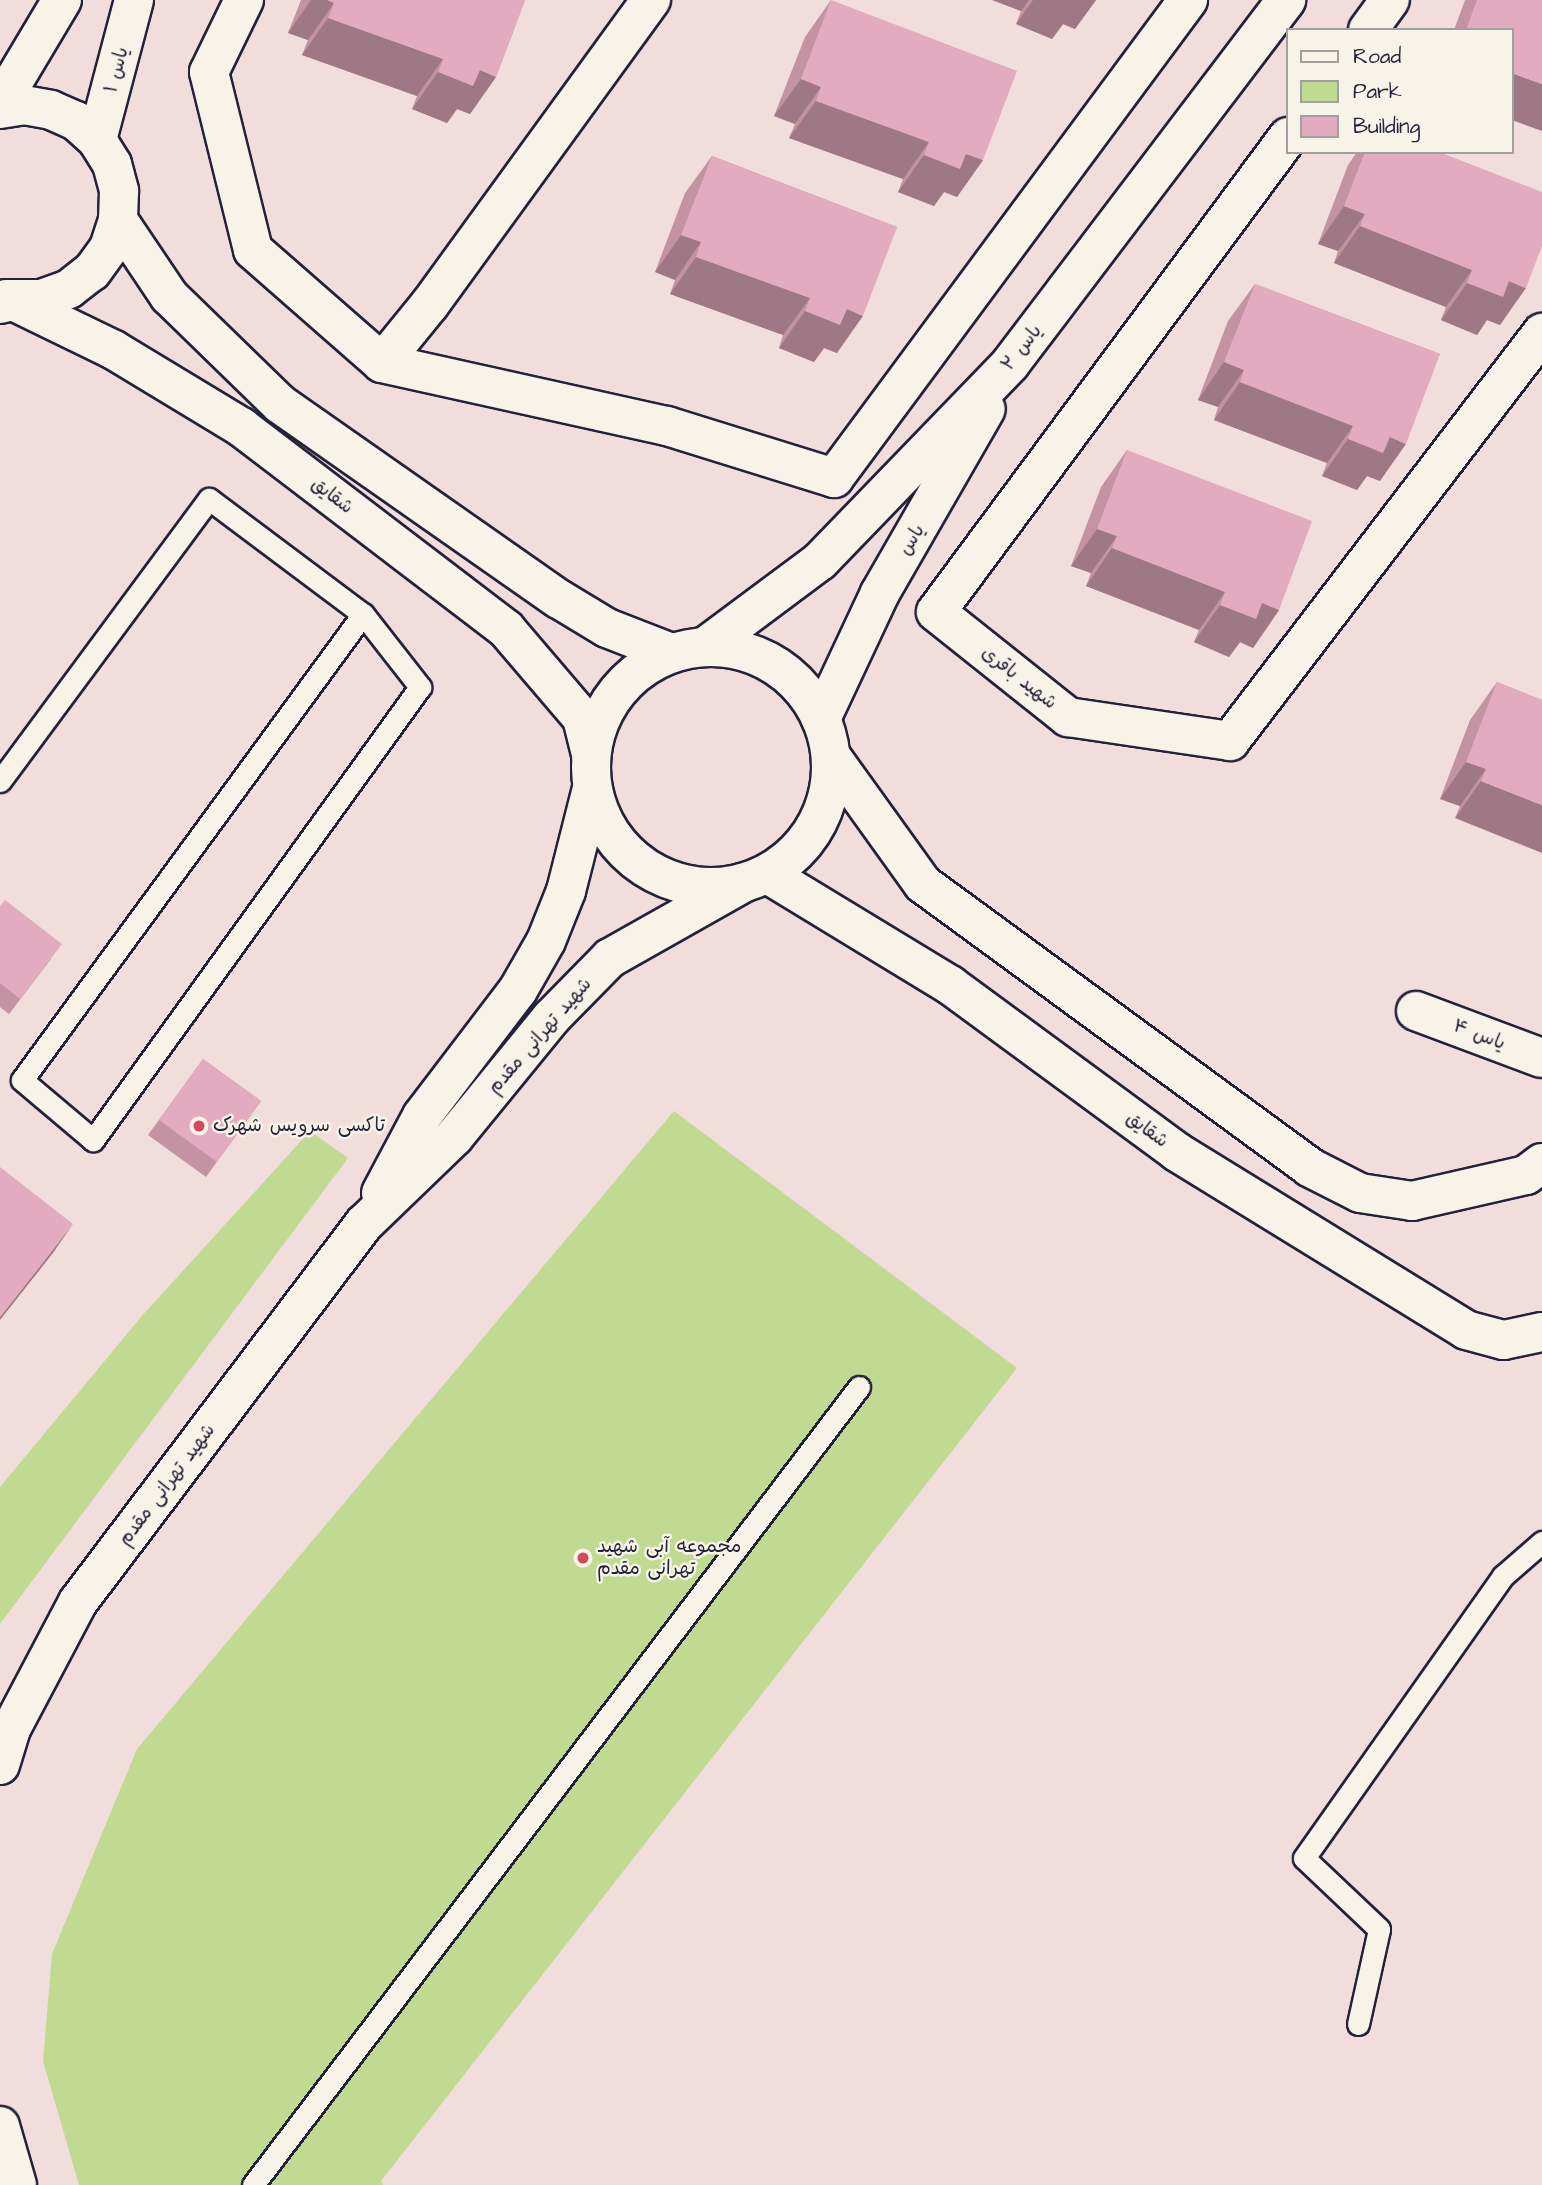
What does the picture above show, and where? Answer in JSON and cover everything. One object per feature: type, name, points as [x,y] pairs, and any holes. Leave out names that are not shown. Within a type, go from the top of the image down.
[{"type":"street","points":[[0,106],[62,0]]},
{"type":"street","name":"یاس ۱","points":[[97,140],[134,0]]},
{"type":"street","points":[[244,0],[209,72],[253,250],[382,363],[667,426],[834,478],[872,511]]},
{"type":"street","points":[[382,363],[429,304],[650,0]]},
{"type":"street","points":[[834,478],[1188,0]]},
{"type":"street","name":"یاس ۲","points":[[688,649],[820,562],[872,511],[1010,364],[1286,0]]},
{"type":"street","points":[[1369,28],[1390,0]]},
{"type":"street","points":[[0,106],[24,105],[51,110],[76,121],[97,140],[117,182],[118,220],[109,248],[92,271],[69,289],[42,299],[4,301]]},
{"type":"street","name":"شهید باقری","points":[[1286,140],[936,612],[1068,717],[1230,741],[1542,333]]},
{"type":"street","points":[[118,220],[169,296],[281,404],[559,599],[607,628],[688,649],[742,650],[775,664],[803,688],[821,719],[831,756],[829,791],[816,825],[756,879],[709,887],[677,882],[646,868],[621,847],[602,819],[592,771],[604,711],[632,675],[688,649]]},
{"type":"street","name":"شقایق","points":[[4,301],[114,349],[241,427],[506,629],[582,718],[592,771]]},
{"type":"street","name":"یاس","points":[[821,719],[880,593],[1010,364]]},
{"type":"street","points":[[904,554],[955,583]]},
{"type":"street","points":[[831,756],[923,884],[1309,1167],[1360,1193],[1412,1201],[1526,1175],[1542,1163]]},
{"type":"street","name":"شهید تهرانی مقدم","points":[[365,1223],[422,1116],[518,990],[546,941],[566,891],[592,771]]},
{"type":"street","name":"شقایق","points":[[756,879],[950,985],[1177,1152],[1466,1330],[1504,1340],[1541,1336]]},
{"type":"street","name":"شهید تهرانی مقدم","points":[[0,1765],[11,1730],[78,1602],[365,1223],[454,1137],[552,1017],[610,958],[756,879]]},
{"type":"street","name":"یاس ۴","points":[[1416,1011],[1542,1058]]},
{"type":"street","points":[[0,2126],[17,2185]]},
{"type":"lane","points":[[0,782],[209,499],[363,614],[420,687],[93,1140],[22,1080],[363,614]]},
{"type":"lane","points":[[253,2185],[859,1387]]},
{"type":"lane","points":[[1358,2024],[1379,1929],[1304,1858],[1503,1576],[1542,1542]]},
{"type":"green space","name":"مجموعه آبی شهید تهرانی مقدم","points":[[674,1111],[1017,1368],[381,2181],[383,2185],[79,2185],[43,2061],[52,1954],[137,1749]]},
{"type":"green space","points":[[310,1131],[348,1158],[0,1624],[0,1487],[141,1317]]},
{"type":"building","points":[[327,0],[525,0],[496,77],[480,70],[473,86],[438,72],[443,59],[328,18],[334,3]]},
{"type":"building","points":[[831,0],[1017,71],[983,160],[966,154],[960,169],[924,155],[929,142],[816,101],[821,87],[801,79]]},
{"type":"building","points":[[1477,0],[1542,0],[1542,84],[1514,74],[1514,28],[1467,28]]},
{"type":"building","points":[[1364,154],[1444,154],[1542,192],[1542,246],[1526,288],[1509,281],[1503,297],[1467,283],[1472,270],[1360,226],[1365,214],[1344,206]]},
{"type":"building","points":[[712,156],[897,227],[863,316],[847,309],[840,325],[805,311],[810,298],[696,257],[701,242],[681,235]]},
{"type":"building","points":[[1255,284],[1440,354],[1406,444],[1390,437],[1383,453],[1348,439],[1353,426],[1240,382],[1244,370],[1224,362]]},
{"type":"building","points":[[1127,450],[1312,521],[1279,610],[1262,603],[1256,619],[1220,605],[1225,592],[1112,548],[1117,536],[1097,529]]},
{"type":"building","points":[[1497,682],[1542,700],[1542,805],[1481,781],[1486,769],[1466,762]]},
{"type":"building","points":[[5,900],[62,944],[20,999],[0,983],[0,906]]},
{"type":"building","name":"تاکسی سرویس شهرک","points":[[203,1059],[261,1101],[217,1162],[159,1120]]},
{"type":"building","points":[[0,1167],[73,1224],[0,1317]]},
{"type":"place","name":"تاکسی سرویس شهرک","points":[[199,1126]]},
{"type":"place","name":"مجموعه آبی شهید تهرانی مقدم","points":[[583,1558]]}]
